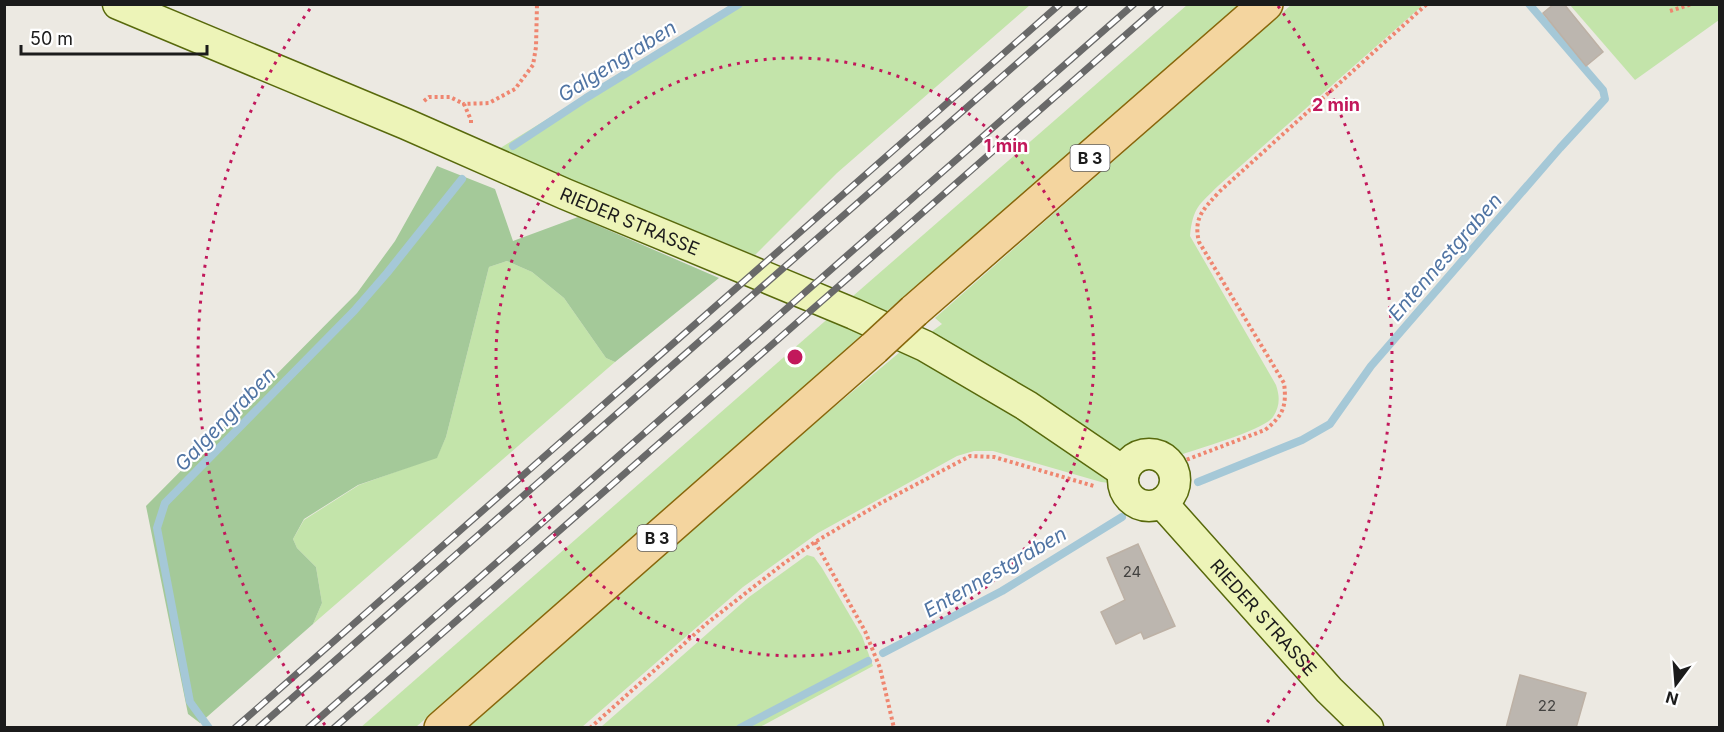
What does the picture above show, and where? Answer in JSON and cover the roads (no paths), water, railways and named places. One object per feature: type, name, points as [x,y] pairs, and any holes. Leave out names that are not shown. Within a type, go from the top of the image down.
[{"type":"main road","name":"B 3","points":[[441,728],[1266,4]]},
{"type":"street","name":"RIEDER STRASSE","points":[[118,4],[854,314],[924,346],[1027,406],[1124,479],[1132,500],[1138,504],[1154,506],[1161,503],[1329,690],[1368,728]]},
{"type":"street","points":[[1124,479],[1132,460],[1138,457],[1147,454],[1164,460],[1174,474],[1174,483],[1168,498],[1161,503]]},
{"type":"waterway","name":"Galgengraben","points":[[513,146],[586,98],[739,4]]},
{"type":"waterway","name":"Entennestgraben","points":[[1198,482],[1302,440],[1330,424],[1371,366],[1605,99],[1603,90],[1529,4]]},
{"type":"waterway","name":"Galgengraben","points":[[209,728],[190,702],[157,528],[165,503],[354,311],[462,179]]},
{"type":"waterway","name":"Entennestgraben","points":[[883,653],[1002,591],[1122,517]]},
{"type":"waterway","name":"Entennestgraben","points":[[740,728],[868,661]]},
{"type":"railway","points":[[235,728],[1060,4]]},
{"type":"railway","points":[[258,728],[1085,4]]},
{"type":"railway","points":[[308,728],[1134,4]]},
{"type":"railway","points":[[334,728],[1161,4]]}]
